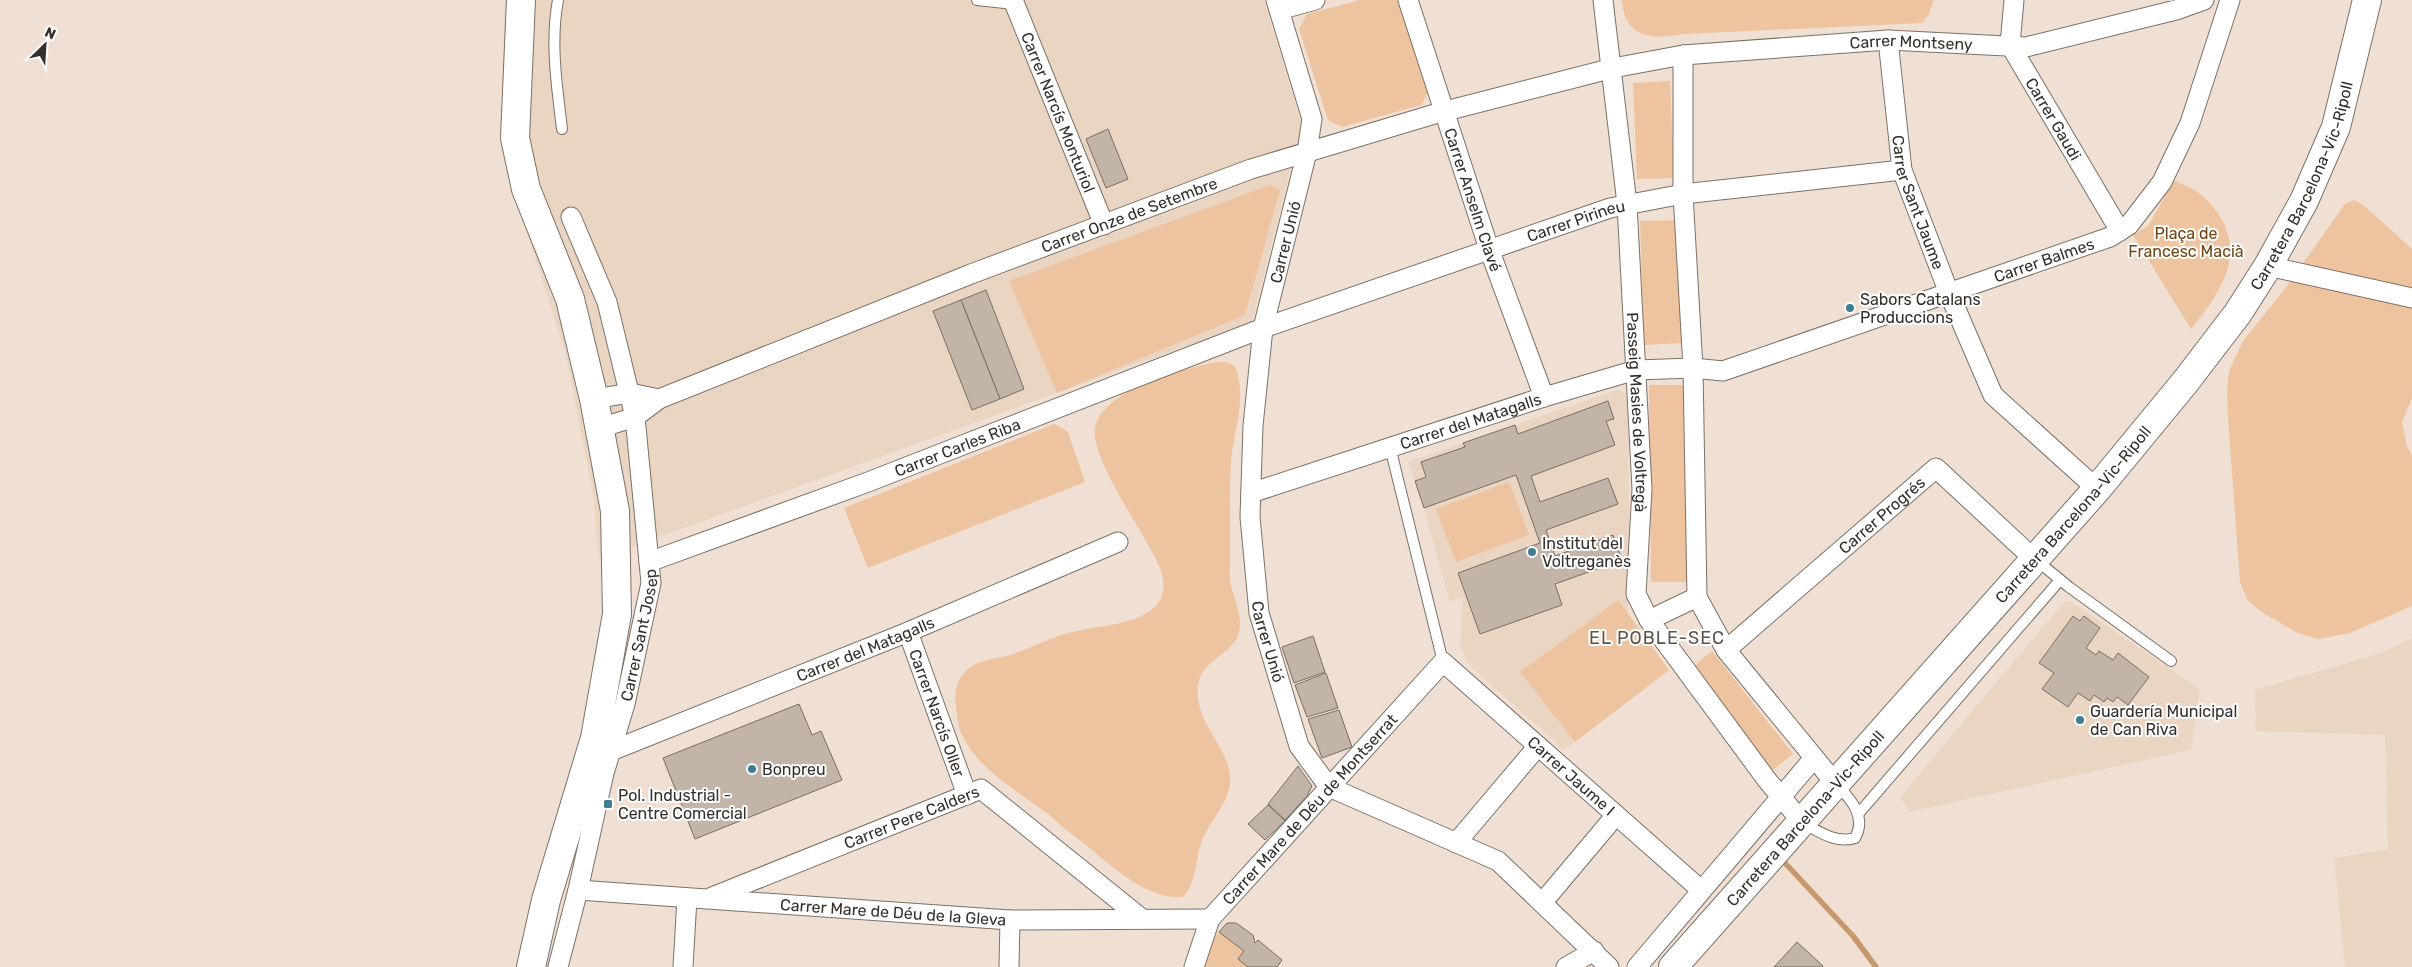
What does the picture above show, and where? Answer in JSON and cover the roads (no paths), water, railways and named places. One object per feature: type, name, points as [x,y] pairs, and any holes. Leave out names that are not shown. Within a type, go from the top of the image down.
[{"type":"street","points":[[521,0],[515,138],[526,189],[570,299],[594,399],[616,511],[616,614],[595,738],[546,900],[531,967]]},
{"type":"street","points":[[1278,5],[1315,0]]},
{"type":"street","name":"Carrer Anselm Clavé","points":[[1408,0],[1489,249],[1544,398]]},
{"type":"street","name":"Passeig Masies de Voltregà","points":[[1603,0],[1613,68],[1627,204],[1642,489],[1636,594],[1649,620],[1780,796],[1802,822]]},
{"type":"street","points":[[2010,45],[2014,0]]},
{"type":"street","name":"Carrer Montseny","points":[[1613,68],[1683,55],[1888,40],[2026,47],[2176,10],[2204,0]]},
{"type":"street","name":"Carrer Balmes","points":[[1693,368],[1723,371],[2110,237],[2129,225],[2166,174],[2190,123],[2230,0]]},
{"type":"street","name":"Carretera Barcelona-Vic-Ripoll","points":[[1674,967],[2097,489],[2186,381],[2238,313],[2268,266],[2304,201],[2336,127],[2367,0]]},
{"type":"street","name":"Carrer Narcís Monturiol","points":[[1014,2],[1104,225]]},
{"type":"street","name":"Carrer Unió","points":[[1278,5],[1312,119],[1307,152],[1263,328],[1253,426],[1250,517],[1259,613],[1299,746],[1329,787]]},
{"type":"street","name":"Carrer Sant Jaume","points":[[1888,40],[1902,170],[1949,293],[1993,395],[2097,489]]},
{"type":"street","name":"Carrer Gaudi","points":[[2010,45],[2120,231]]},
{"type":"street","points":[[1683,55],[1683,194],[1693,368],[1697,597],[1726,650],[1835,783]]},
{"type":"street","name":"Carrer Onze de Setembre","points":[[600,428],[635,417],[659,399],[971,274],[1251,169],[1445,111],[1613,68]]},
{"type":"street","name":"Carrer Pirineu","points":[[1263,328],[1610,208],[1683,194],[1902,170]]},
{"type":"street","name":"Carrer Sant Josep","points":[[558,967],[611,751],[625,704],[652,583],[635,417],[630,393],[607,302],[570,217]]},
{"type":"street","points":[[2268,266],[2412,298]]},
{"type":"street","name":"Carrer Carles Riba","points":[[650,562],[868,482],[1263,328]]},
{"type":"street","name":"Carrer del Matagalls","points":[[1251,493],[1390,447],[1636,370],[1693,368]]},
{"type":"street","points":[[594,399],[630,393],[659,399]]},
{"type":"street","name":"Carrer Progrés","points":[[1726,650],[1936,468],[2034,559]]},
{"type":"street","name":"Carrer del Matagalls","points":[[611,751],[908,632],[1118,542]]},
{"type":"street","points":[[1649,620],[1697,597]]},
{"type":"street","name":"Carrer Narcís Oller","points":[[908,632],[967,795]]},
{"type":"street","name":"Carrer Jaume I","points":[[1443,662],[1701,890]]},
{"type":"street","name":"Carrer Mare de Déu de Montserrat","points":[[1194,967],[1210,919],[1443,662]]},
{"type":"street","points":[[1456,843],[1538,746]]},
{"type":"street","points":[[1636,967],[1814,758]]},
{"type":"street","points":[[1329,787],[1498,861],[1609,967]]},
{"type":"street","name":"Carrer Pere Calders","points":[[706,899],[981,789],[1142,919]]},
{"type":"street","points":[[1542,903],[1616,815]]},
{"type":"street","name":"Carrer Sant Josep","points":[[545,967],[565,890],[587,848]]},
{"type":"street","name":"Carrer Mare de Déu de la Gleva","points":[[578,890],[1010,920],[1210,919]]},
{"type":"street","points":[[682,967],[687,898]]},
{"type":"street","points":[[1009,967],[1010,920]]},
{"type":"street","points":[[1566,967],[1594,951]]},
{"type":"lane","points":[[558,0],[554,22],[555,68],[562,129]]},
{"type":"lane","points":[[977,0],[1014,2]]},
{"type":"lane","points":[[1390,447],[1443,662]]},
{"type":"lane","points":[[2034,559],[2171,661]]},
{"type":"lane","points":[[1858,813],[2060,580]]},
{"type":"lane","points":[[1802,822],[1830,838],[1846,841],[1856,838],[1860,830],[1858,813],[1849,797],[1835,783]]},
{"type":"waterway","points":[[1785,863],[1853,936],[1876,967]]},
{"type":"place","name":"Sabors Catalans Produccions","points":[[1850,308]]},
{"type":"place","name":"Institut del Voltreganès","points":[[1532,552]]},
{"type":"place","name":"Guardería Municipal de Can Riva","points":[[2080,720]]},
{"type":"place","name":"Bonpreu","points":[[752,769]]},
{"type":"place","name":"Pol. Industrial - Centre Comercial","points":[[608,804]]},
{"type":"district","name":"EL POBLE-SEC","points":[[1657,638]]},
{"type":"park label","name":"Plaça de Francesc Macià","points":[[2186,242]]}]
